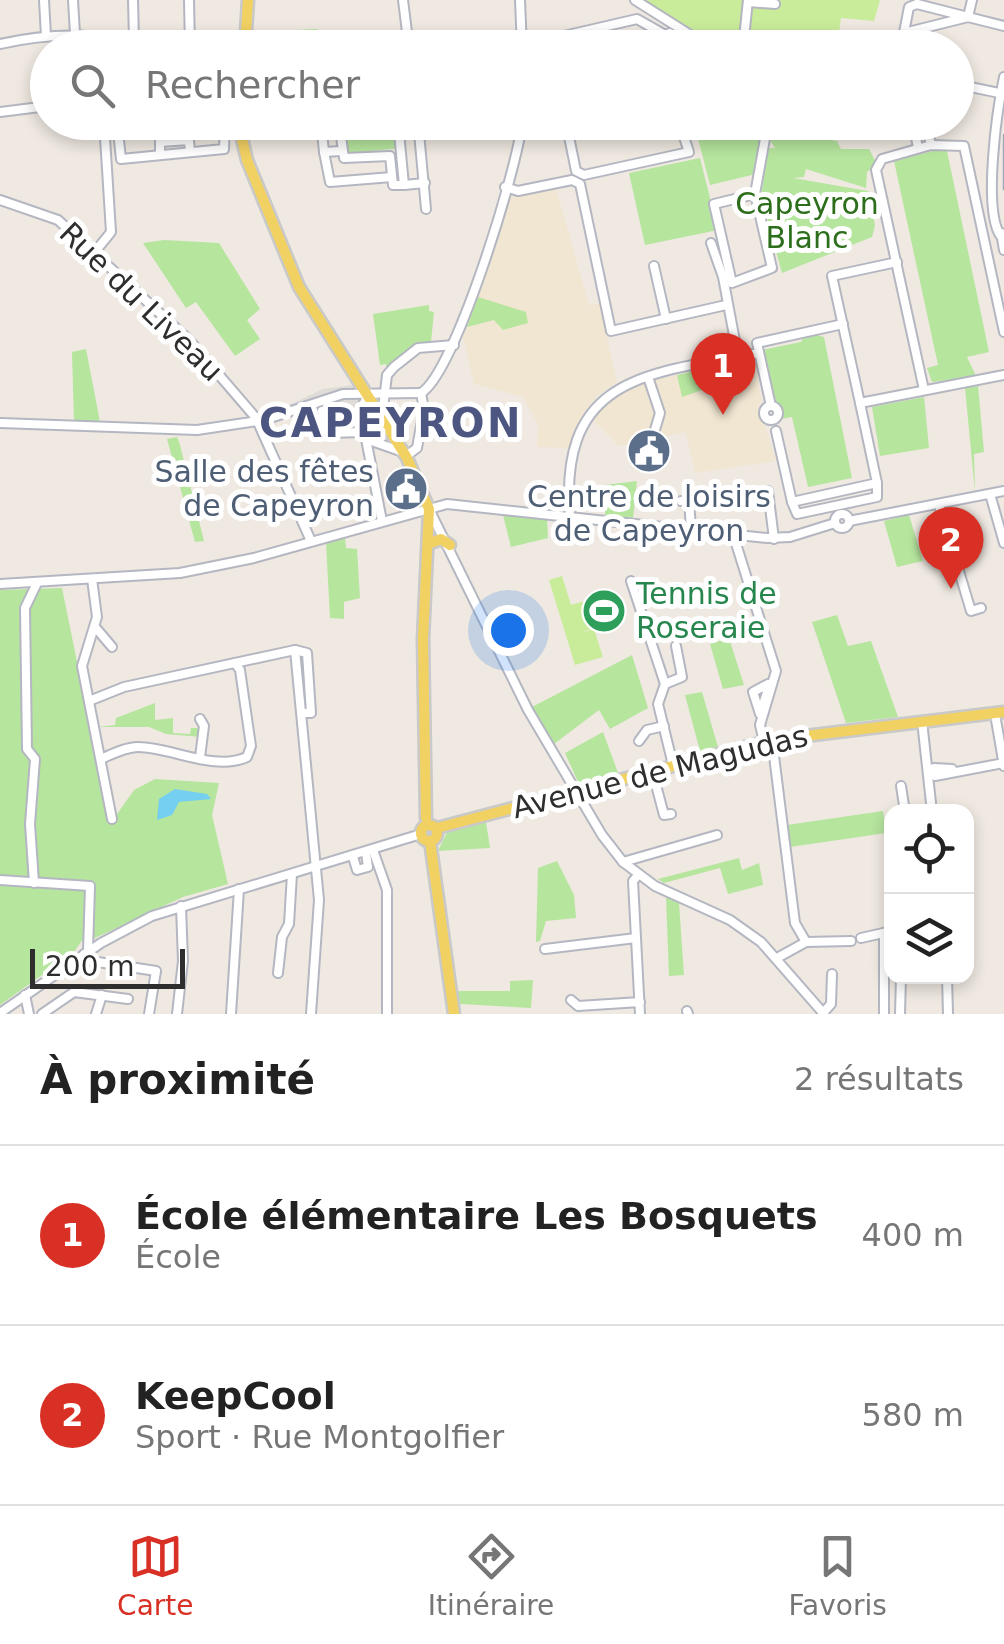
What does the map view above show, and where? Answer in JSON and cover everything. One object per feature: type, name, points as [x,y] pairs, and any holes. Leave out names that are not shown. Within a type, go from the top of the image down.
[{"type":"main road","points":[[246,30],[248,0]]},
{"type":"main road","points":[[241,140],[300,287],[405,454],[429,509],[423,639],[428,829],[454,1014]]},
{"type":"main road","points":[[428,544],[441,539],[450,545]]},
{"type":"main road","name":"Avenue de Magudas","points":[[428,829],[768,741],[999,713]]},
{"type":"street","points":[[44,0],[46,30]]},
{"type":"street","points":[[74,0],[75,30]]},
{"type":"street","points":[[133,0],[134,30]]},
{"type":"street","points":[[189,0],[190,30]]},
{"type":"street","points":[[404,0],[406,30]]},
{"type":"street","points":[[520,0],[521,30]]},
{"type":"street","points":[[635,0],[683,30]]},
{"type":"street","points":[[968,17],[972,0]]},
{"type":"street","points":[[745,30],[748,1],[775,4]]},
{"type":"street","points":[[904,30],[909,8],[918,2],[1004,26]]},
{"type":"street","points":[[913,30],[968,17]]},
{"type":"street","points":[[589,30],[637,19],[656,30]]},
{"type":"street","points":[[671,30],[675,25]]},
{"type":"street","points":[[0,44],[30,39]]},
{"type":"street","points":[[1004,77],[998,206],[1004,250]]},
{"type":"street","points":[[974,87],[1003,93]]},
{"type":"street","points":[[0,112],[30,108]]},
{"type":"street","points":[[94,252],[110,232],[107,140]]},
{"type":"street","points":[[118,140],[120,159],[160,155],[160,142],[188,140],[190,152],[224,149],[224,140]]},
{"type":"street","points":[[323,140],[330,182],[392,177]]},
{"type":"street","points":[[339,140],[340,151],[347,159],[390,156],[393,186],[425,184]]},
{"type":"street","points":[[400,140],[404,186]]},
{"type":"street","points":[[420,140],[426,209]]},
{"type":"street","points":[[0,422],[197,430],[256,418],[264,420],[344,394],[421,393],[438,377],[454,345],[517,140]]},
{"type":"street","points":[[570,140],[576,171],[584,175],[688,152],[684,140]]},
{"type":"street","points":[[754,194],[714,204],[732,283],[772,268],[754,194],[764,140]]},
{"type":"street","points":[[916,140],[918,148]]},
{"type":"street","points":[[930,140],[931,146]]},
{"type":"street","points":[[924,390],[876,170],[882,159],[918,148],[964,146],[1004,332]]},
{"type":"street","points":[[324,152],[340,151]]},
{"type":"street","points":[[505,187],[518,191],[572,180],[580,184],[611,331],[726,305]]},
{"type":"street","name":"Rue du Liveau","points":[[0,200],[49,215],[182,332],[256,418],[312,542]]},
{"type":"street","points":[[711,243],[738,357]]},
{"type":"street","points":[[0,584],[180,573],[312,542],[447,504],[774,538],[877,498],[832,276],[897,262]]},
{"type":"street","points":[[654,266],[666,319]]},
{"type":"street","points":[[771,406],[757,344],[843,324]]},
{"type":"street","points":[[382,416],[387,375],[418,348],[454,345]]},
{"type":"street","points":[[570,517],[575,455],[584,422],[604,396],[648,377],[760,353]]},
{"type":"street","points":[[860,403],[1004,375]]},
{"type":"street","points":[[638,439],[654,433],[660,413],[648,377]]},
{"type":"street","points":[[322,411],[327,433],[366,436],[405,454],[417,448],[424,408],[421,393]]},
{"type":"street","points":[[368,396],[361,408],[382,521]]},
{"type":"street","points":[[776,431],[795,514],[837,514]]},
{"type":"street","points":[[792,502],[877,483]]},
{"type":"street","points":[[691,530],[685,501],[768,491],[774,538]]},
{"type":"street","points":[[834,493],[842,528],[849,520],[1004,491]]},
{"type":"street","points":[[990,494],[1004,543]]},
{"type":"street","points":[[939,505],[976,609]]},
{"type":"street","points":[[429,509],[556,757],[623,862],[638,874],[744,928],[776,958],[823,1014],[831,1004],[832,974]]},
{"type":"street","points":[[733,534],[776,678],[760,725]]},
{"type":"street","points":[[92,579],[95,627],[82,659],[112,819]]},
{"type":"street","points":[[34,883],[30,824],[36,759],[27,748],[25,608],[37,582]]},
{"type":"street","points":[[631,582],[666,684],[658,704],[673,764]]},
{"type":"street","points":[[95,627],[112,647]]},
{"type":"street","points":[[666,684],[682,677],[676,646]]},
{"type":"street","points":[[90,701],[124,686],[295,650],[306,653],[311,713],[301,713],[318,866],[312,1014]]},
{"type":"street","points":[[100,759],[136,746],[242,760],[250,752],[240,670],[235,663]]},
{"type":"street","points":[[776,678],[749,687],[768,741],[795,922],[806,942]]},
{"type":"street","points":[[952,770],[1004,764],[999,713]]},
{"type":"street","points":[[200,719],[204,726],[200,757]]},
{"type":"street","points":[[922,721],[931,804]]},
{"type":"street","points":[[639,741],[647,730],[664,726]]},
{"type":"street","points":[[652,770],[664,815],[671,814]]},
{"type":"street","points":[[902,786],[904,804]]},
{"type":"street","points":[[1,1011],[86,953],[144,920],[239,888],[369,852],[428,829]]},
{"type":"street","points":[[623,862],[717,835]]},
{"type":"street","points":[[353,857],[357,870],[363,869],[368,867],[369,852]]},
{"type":"street","points":[[369,852],[386,890],[387,1014]]},
{"type":"street","points":[[278,974],[282,937],[289,924],[292,874]]},
{"type":"street","points":[[638,874],[633,881],[640,1014]]},
{"type":"street","points":[[0,880],[90,886],[86,953]]},
{"type":"street","points":[[231,1014],[239,888]]},
{"type":"street","points":[[177,1014],[183,961],[180,906]]},
{"type":"street","points":[[861,938],[884,933]]},
{"type":"street","points":[[545,949],[636,938]]},
{"type":"street","points":[[776,958],[806,942],[850,942]]},
{"type":"street","points":[[86,953],[96,962],[156,971],[150,1014]]},
{"type":"street","points":[[884,1014],[885,984]]},
{"type":"street","points":[[900,984],[900,1014]]},
{"type":"street","points":[[947,984],[948,1014]]},
{"type":"street","points":[[42,1014],[74,992],[128,999]]},
{"type":"street","points":[[25,995],[29,1014]]},
{"type":"street","points":[[96,1014],[102,995]]},
{"type":"street","points":[[571,1000],[578,1006],[640,1002]]},
{"type":"shaded area","points":[[556,188],[589,305],[599,304],[617,382],[597,396],[585,412],[572,448],[537,447],[538,424],[523,397],[474,384],[463,337],[508,198]]},
{"type":"shaded area","points":[[749,359],[754,362],[762,403],[758,405],[776,461],[695,473],[686,432],[619,446],[591,418],[616,393],[633,385],[677,375],[682,396],[724,382],[722,365]]},
{"type":"shaded area","points":[[360,384],[368,396],[361,408],[328,409],[258,424],[250,410],[268,415],[323,389]]},
{"type":"green space","points":[[643,0],[880,0],[874,21],[841,18],[839,30],[693,30]]},
{"type":"green space","points":[[346,140],[399,140],[400,148],[352,153],[348,157],[343,147],[347,146]]},
{"type":"green space","points":[[698,140],[760,140],[756,174],[710,185]]},
{"type":"green space","name":"Capeyron Blanc","points":[[770,140],[832,140],[841,149],[869,149],[877,164],[867,172],[866,188],[806,169],[804,177],[793,178],[868,191],[875,225],[872,237],[782,273],[761,197],[768,148],[775,148]]},
{"type":"green space","points":[[947,151],[989,352],[967,357],[976,376],[932,382],[927,368],[938,365],[894,161]]},
{"type":"green space","points":[[700,158],[718,230],[645,245],[629,173]]},
{"type":"green space","points":[[143,243],[219,243],[260,309],[247,320],[260,339],[235,356],[196,302],[186,308]]},
{"type":"green space","points":[[478,297],[526,312],[528,323],[503,330],[494,320],[467,327]]},
{"type":"green space","points":[[429,305],[429,311],[434,312],[431,342],[423,342],[387,371],[386,364],[380,365],[373,314]]},
{"type":"green space","points":[[806,332],[824,337],[852,478],[808,487],[792,417],[781,419],[762,350],[801,342]]},
{"type":"green space","points":[[86,349],[100,422],[74,422],[72,352]]},
{"type":"green space","points":[[722,365],[725,382],[682,397],[677,375]]},
{"type":"green space","points":[[978,386],[984,452],[974,454],[975,492],[965,388]]},
{"type":"green space","points":[[924,397],[929,448],[880,456],[872,407]]},
{"type":"green space","points":[[177,437],[204,541],[195,542],[167,439]]},
{"type":"green space","points":[[637,481],[633,518],[605,516],[605,485]]},
{"type":"green space","points":[[503,515],[547,519],[548,538],[511,547]]},
{"type":"green space","points":[[909,515],[923,561],[897,567],[884,521]]},
{"type":"green space","points":[[345,537],[346,548],[357,549],[360,598],[344,602],[344,619],[330,618],[326,543]]},
{"type":"green space","points":[[562,576],[571,605],[585,601],[593,628],[580,633],[594,629],[603,657],[575,665],[549,580]]},
{"type":"green space","points":[[62,588],[110,824],[134,790],[155,779],[219,783],[212,815],[228,884],[183,897],[95,938],[83,939],[74,952],[0,1005],[0,590]]},
{"type":"green space","points":[[837,615],[848,646],[871,641],[898,717],[846,723],[812,622]]},
{"type":"green space","points":[[729,638],[744,685],[723,689],[710,644]]},
{"type":"green space","points":[[632,655],[648,708],[610,729],[599,710],[554,744],[532,707]]},
{"type":"green space","points":[[702,692],[718,747],[700,751],[685,695]]},
{"type":"green space","points":[[155,703],[155,720],[173,718],[173,733],[190,734],[191,728],[200,728],[201,737],[166,734],[149,727],[98,727],[115,725],[116,718]]},
{"type":"green space","points":[[603,732],[618,773],[579,784],[565,753]]},
{"type":"green space","points":[[883,811],[884,833],[790,847],[787,825]]},
{"type":"green space","points":[[486,822],[490,848],[438,851],[447,832]]},
{"type":"green space","points":[[739,858],[742,870],[759,863],[763,885],[728,894],[720,868],[664,883],[658,879]]},
{"type":"green space","points":[[557,861],[574,895],[576,918],[546,921],[540,941],[536,942],[538,868]]},
{"type":"green space","points":[[666,896],[679,903],[684,975],[669,976]]},
{"type":"green space","points":[[533,980],[531,1008],[460,1004],[458,991],[510,991],[510,981]]},
{"type":"water","points":[[175,789],[207,794],[211,799],[179,802],[172,815],[157,820],[159,799]]},
{"type":"tram line","points":[[1004,135],[1004,189]]},
{"type":"place","name":"École élémentaire Les Bosquets","points":[[723,415]]},
{"type":"place","name":"Centre de loisirs de Capeyron","points":[[649,451]]},
{"type":"place","name":"Salle des fêtes de Capeyron","points":[[406,489]]},
{"type":"place","name":"KeepCool","points":[[951,589]]},
{"type":"place","name":"Tennis de Roseraie","points":[[604,611]]},
{"type":"district","name":"CAPEYRON","points":[[391,423]]}]
